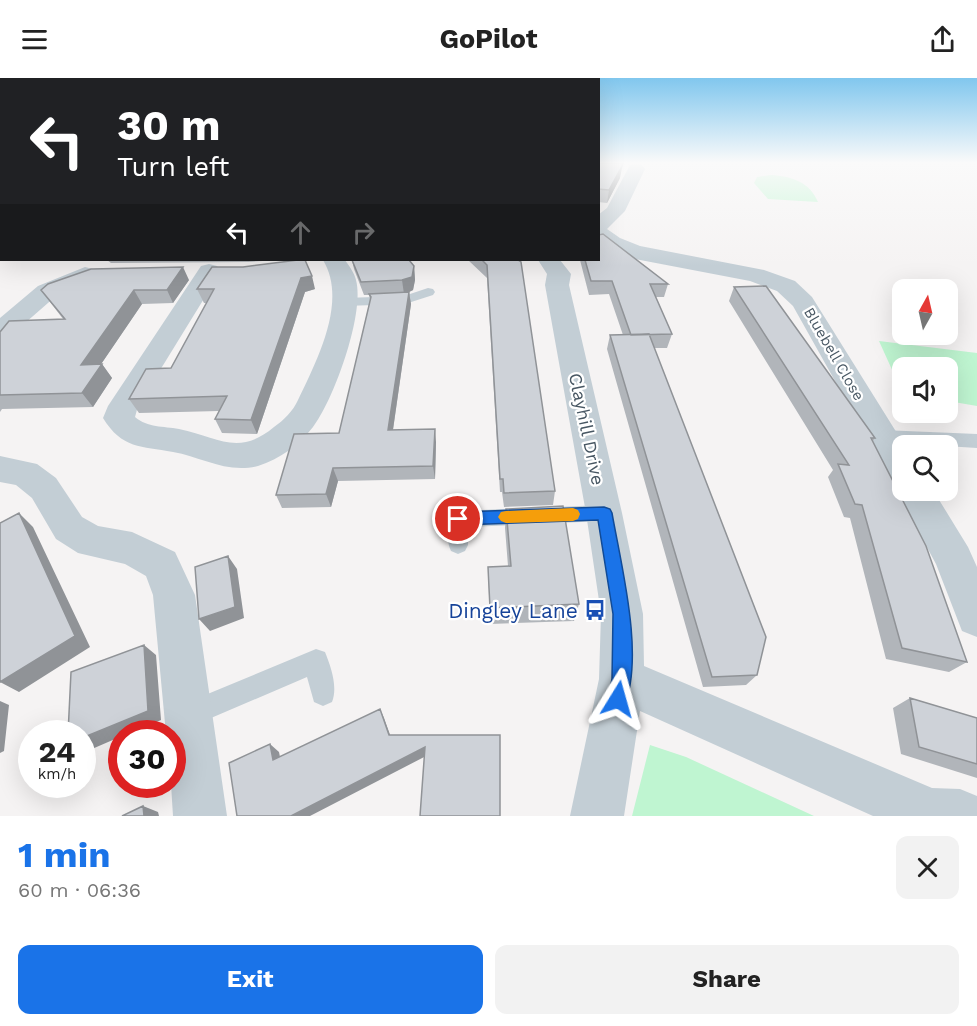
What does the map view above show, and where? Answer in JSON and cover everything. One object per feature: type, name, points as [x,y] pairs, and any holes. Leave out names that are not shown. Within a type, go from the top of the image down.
[{"type":"street","points":[[600,224],[615,211],[622,197]]},
{"type":"street","name":"Bluebell Close","points":[[600,234],[612,243],[635,252],[756,275],[786,286],[803,302],[892,453]]},
{"type":"street","points":[[207,271],[123,406],[119,418],[124,429],[140,435],[193,443],[220,455],[232,457],[256,454],[297,426],[308,411],[332,354],[344,302],[345,281],[324,261]]},
{"type":"street","name":"Clayhill Drive","points":[[550,261],[559,274],[557,285],[604,513],[622,614],[622,679],[597,816]]},
{"type":"street","points":[[0,331],[47,291],[94,268]]},
{"type":"street","points":[[0,469],[25,473],[44,488],[69,528],[91,542],[132,549],[161,564],[174,595],[200,816]]},
{"type":"street","points":[[920,501],[954,559],[977,617]]},
{"type":"street","points":[[622,679],[931,815],[960,816]]},
{"type":"lane","points":[[344,302],[405,300],[428,292]]},
{"type":"lane","points":[[882,436],[977,441]]},
{"type":"lane","points":[[458,545],[458,519],[604,513]]},
{"type":"lane","points":[[188,714],[316,661],[323,693]]},
{"type":"green space","points":[[767,197],[816,197],[818,202]]},
{"type":"green space","points":[[879,341],[892,343],[892,345],[912,345],[977,353],[977,406],[958,403],[958,357],[892,357],[892,370]]},
{"type":"green space","points":[[650,745],[686,757],[814,816],[632,816]]},
{"type":"building","points":[[603,234],[668,284],[650,284],[672,334],[631,335],[612,281],[591,281],[585,261],[600,261],[600,235]]},
{"type":"building","points":[[305,261],[312,276],[301,278],[251,420],[215,419],[227,396],[129,399],[146,369],[171,368],[214,289],[197,289],[212,267],[243,267]]},
{"type":"building","points":[[352,261],[410,261],[414,266],[412,277],[402,280],[361,282]]},
{"type":"building","points":[[483,261],[521,262],[555,491],[504,493],[503,479],[500,479],[487,265]]},
{"type":"building","points":[[183,267],[167,290],[134,290],[81,365],[102,364],[82,393],[0,395],[0,332],[9,321],[65,319],[41,290],[48,284],[91,269]]},
{"type":"building","points":[[766,286],[875,438],[871,438],[892,479],[892,501],[903,501],[926,546],[967,662],[902,648],[862,505],[855,504],[838,464],[849,465],[734,287]]},
{"type":"building","points":[[409,292],[388,430],[435,429],[433,466],[333,468],[326,494],[276,495],[294,434],[339,433],[371,297],[369,294]]},
{"type":"building","points":[[649,334],[766,637],[757,675],[712,677],[610,335]]},
{"type":"building","points":[[563,506],[579,604],[490,608],[488,567],[511,566],[506,509]]},
{"type":"building","points":[[19,513],[75,636],[0,682],[0,523]]},
{"type":"building","points":[[228,556],[235,607],[199,619],[195,567]]},
{"type":"building","points":[[144,645],[148,711],[126,720],[108,720],[108,727],[96,732],[96,720],[69,720],[71,672]]},
{"type":"building","points":[[910,698],[977,718],[977,764],[919,747]]},
{"type":"building","points":[[380,709],[389,735],[500,735],[500,816],[420,816],[425,747],[291,816],[237,816],[229,763],[270,744],[273,760]]},
{"type":"building","points":[[143,806],[144,816],[122,816]]},
{"type":"slow traffic","points":[[506,517],[573,514]]},
{"type":"place","name":"Dingley Lane","points":[[595,610]]},
{"type":"route","points":[[458,519],[604,513],[622,614],[622,679],[618,699]]}]
